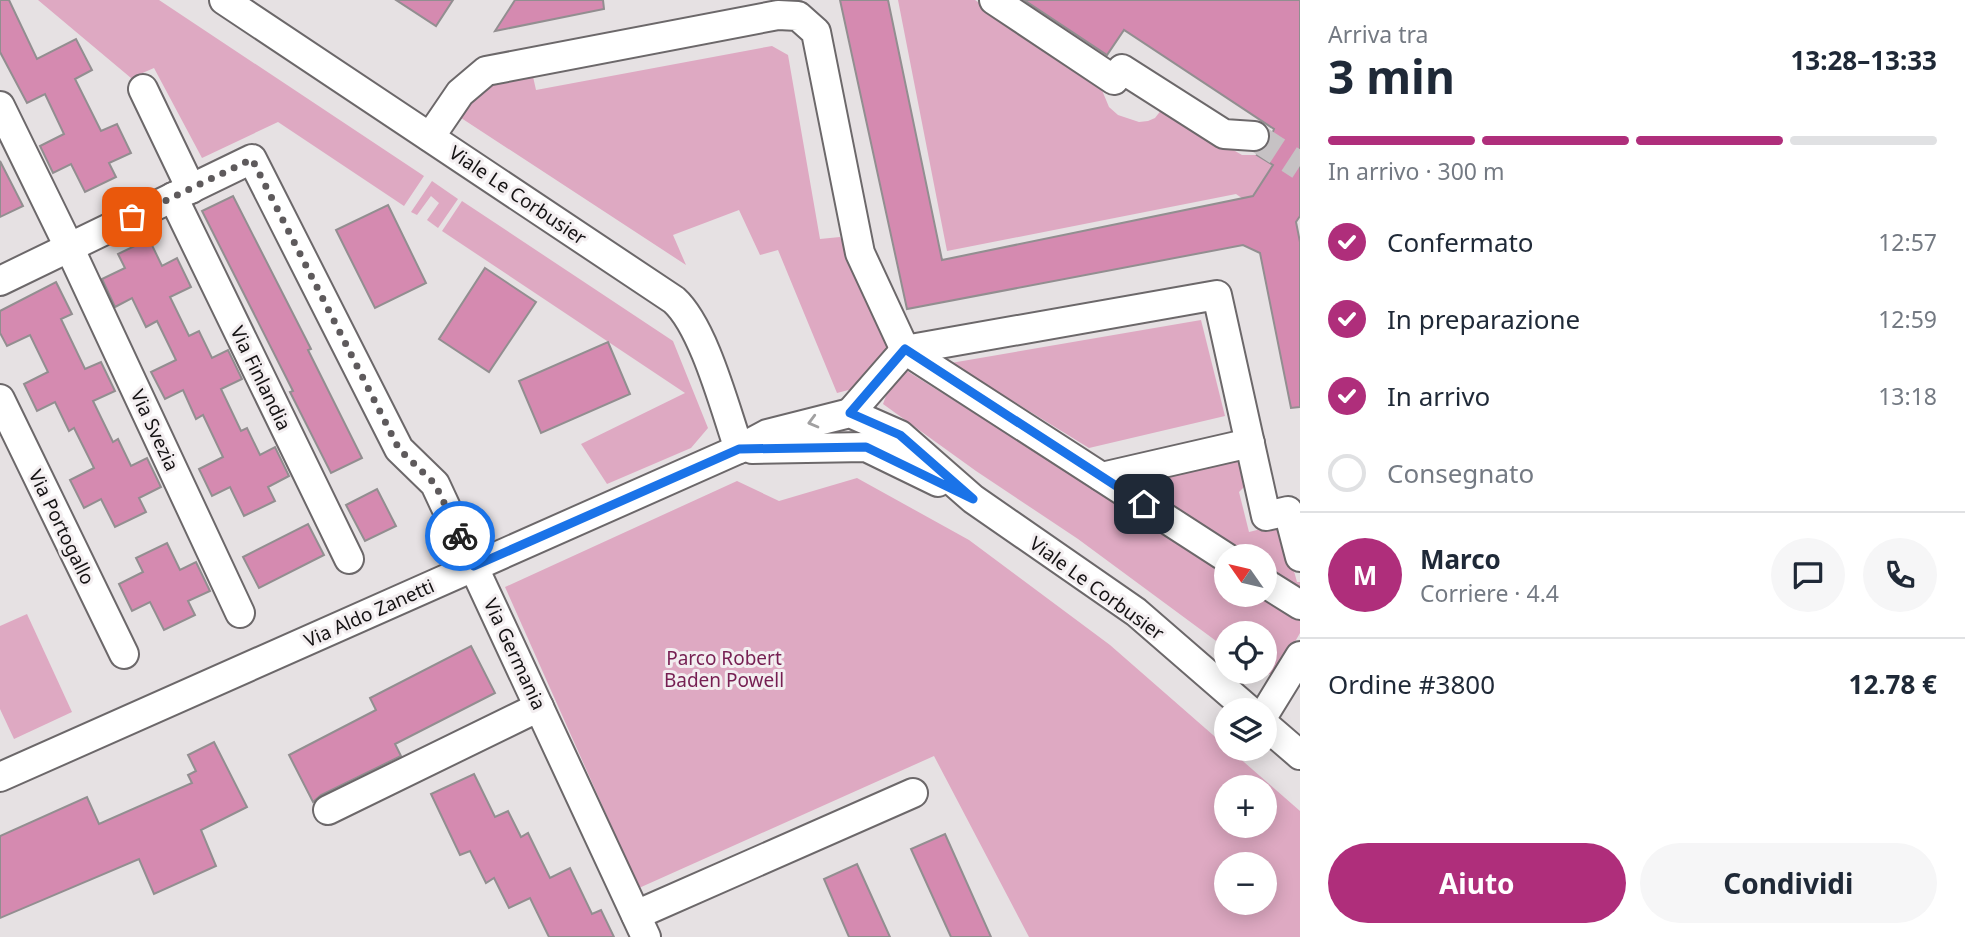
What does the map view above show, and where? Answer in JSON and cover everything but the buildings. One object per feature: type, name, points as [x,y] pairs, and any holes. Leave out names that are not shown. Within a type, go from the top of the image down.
[{"type":"street","name":"Viale Le Corbusier","points":[[225,0],[674,300],[685,310],[698,333],[739,449],[866,447],[973,499]]},
{"type":"street","points":[[994,0],[1114,80],[1122,69],[1224,134],[1254,136]]},
{"type":"street","points":[[430,137],[460,93],[486,71],[778,15],[798,16],[816,32],[860,253],[905,349],[1214,550]]},
{"type":"street","name":"Via Finlandia","points":[[143,89],[182,193],[349,559]]},
{"type":"street","name":"Via Svezia","points":[[0,106],[240,613]]},
{"type":"street","name":"Via Germania","points":[[182,193],[252,159],[399,449],[435,484],[641,926]]},
{"type":"street","points":[[0,281],[182,193]]},
{"type":"street","points":[[739,449],[767,434],[850,413],[905,349],[1217,295],[1266,516],[1288,511],[1300,557]]},
{"type":"street","name":"Via Portogallo","points":[[0,399],[124,654]]},
{"type":"street","name":"Viale Le Corbusier","points":[[850,413],[900,435],[973,499],[1136,612],[1235,698]]},
{"type":"street","points":[[1102,477],[1250,443]]},
{"type":"street","name":"Via Aldo Zanetti","points":[[0,777],[739,449]]},
{"type":"street","points":[[1278,591],[1300,605]]},
{"type":"street","points":[[1274,698],[1300,656]]},
{"type":"street","points":[[328,810],[539,707]]},
{"type":"street","points":[[1277,735],[1300,755]]},
{"type":"street","points":[[641,926],[913,793]]},
{"type":"green space","points":[[38,0],[159,0],[424,176],[404,206],[278,122],[202,158],[154,68],[131,78]]},
{"type":"green space","points":[[898,0],[975,0],[1099,83],[1109,107],[1118,115],[1139,122],[1148,121],[1155,118],[1162,109],[1242,155],[1257,155],[1273,165],[1249,203],[1236,194],[947,251]]},
{"type":"green space","points":[[772,46],[788,55],[820,239],[840,237],[888,334],[888,348],[860,387],[837,393],[778,250],[760,255],[739,210],[673,235],[686,265],[452,112],[496,82],[532,72],[536,90]]},
{"type":"green space","points":[[432,181],[458,199],[438,228],[427,220],[439,203],[431,196],[417,215],[411,212]]},
{"type":"green space","points":[[462,201],[673,341],[708,428],[691,448],[607,484],[581,444],[685,393],[442,231]]},
{"type":"green space","points":[[1201,320],[1225,416],[1089,448],[951,363]]},
{"type":"green space","points":[[907,371],[1214,563],[1214,607],[1278,607],[1278,603],[1300,617],[1300,633],[1277,673],[1277,621],[1214,621],[1214,639],[1078,539],[976,471],[883,404],[887,393]]},
{"type":"green space","points":[[1242,455],[1250,481],[1239,492],[1249,532],[1281,524],[1300,587],[1278,574],[1278,544],[1231,544],[1132,483]]},
{"type":"green space","name":"Parco Robert Baden Powell","points":[[857,478],[969,540],[1110,645],[1214,736],[1214,761],[1243,761],[1259,775],[1214,775],[1214,838],[1277,838],[1277,791],[1300,811],[1300,937],[1029,937],[934,756],[639,888],[505,587],[737,481],[779,501]]},
{"type":"green space","points":[[27,614],[72,712],[14,739],[0,709],[0,626]]},
{"type":"tunnel","points":[[1254,136],[1300,166]]},
{"type":"way so far","points":[[132,217],[252,159],[399,449],[435,484],[460,536]]},
{"type":"route","points":[[460,536],[474,566],[739,449],[866,447],[973,499],[900,435],[850,413],[905,349],[1144,504]]}]
